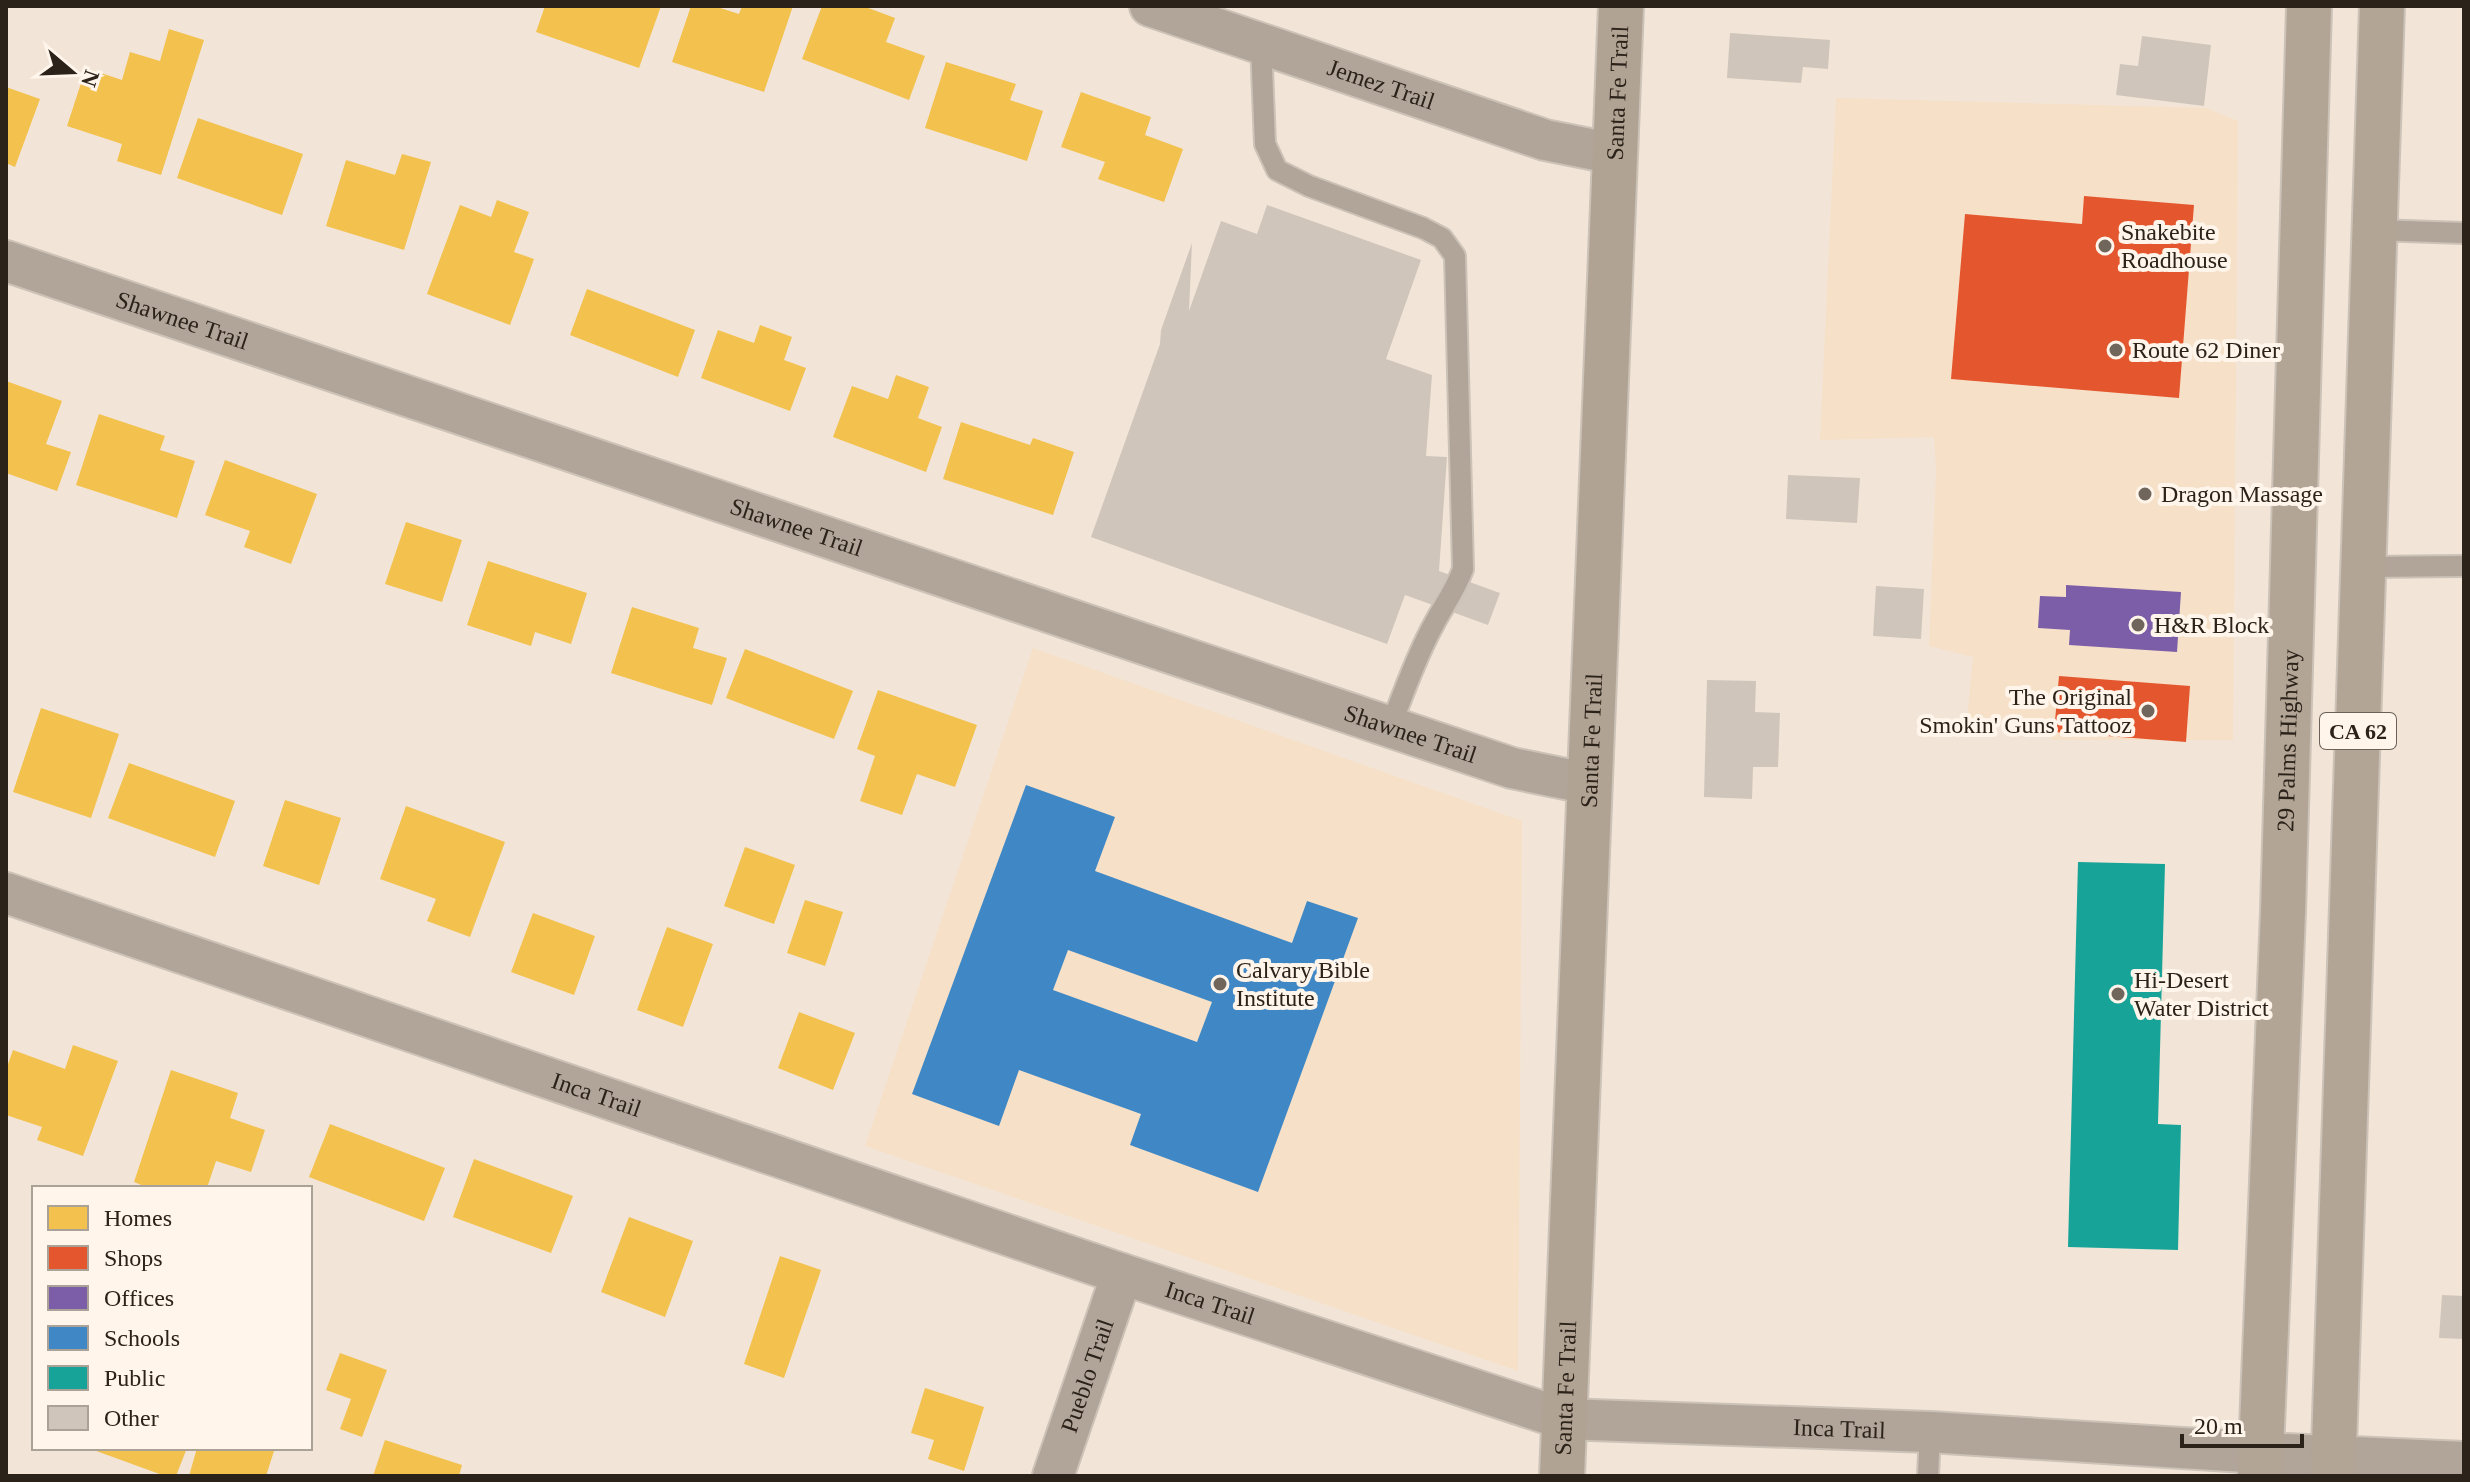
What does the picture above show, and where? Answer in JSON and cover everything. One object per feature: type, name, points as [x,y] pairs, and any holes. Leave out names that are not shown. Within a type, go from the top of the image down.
[{"type":"main road","name":"29 Palms Highway","points":[[2260,1465],[2283,896],[2309,6]]},
{"type":"main road","name":"CA 62","points":[[2334,1466],[2382,6]]},
{"type":"street","name":"Jemez Trail","points":[[1150,6],[1545,140],[1615,154]]},
{"type":"street","name":"Santa Fe Trail","points":[[1562,1476],[1621,6]]},
{"type":"street","name":"Shawnee Trail","points":[[6,261],[1512,768],[1590,784]]},
{"type":"street","name":"Inca Trail","points":[[6,893],[1122,1274],[1564,1419],[1930,1432],[2260,1465],[2464,1462]]},
{"type":"street","name":"Pueblo Trail","points":[[1053,1476],[1122,1274]]},
{"type":"lane","points":[[1261,44],[1265,144],[1277,170],[1327,193],[1423,228],[1442,238],[1455,256],[1463,569],[1418,658],[1390,727]]},
{"type":"lane","points":[[2375,230],[2464,233]]},
{"type":"lane","points":[[2364,567],[2464,566]]},
{"type":"lane","points":[[1928,1476],[1930,1432]]},
{"type":"shaded area","points":[[1836,98],[2206,108],[2238,121],[2233,740],[2051,740],[2046,719],[1967,719],[1973,657],[1929,646],[1936,471],[1934,437],[1820,440]]},
{"type":"shaded area","name":"Calvary Bible Institute","points":[[1033,648],[1522,821],[1518,1371],[865,1146]]},
{"type":"building: Homes","points":[[545,6],[661,6],[639,68],[536,32]]},
{"type":"building: Homes","points":[[691,6],[714,6],[739,14],[742,6],[793,6],[764,92],[672,62]]},
{"type":"building: Homes","points":[[822,6],[863,6],[895,18],[886,42],[925,56],[909,100],[802,59]]},
{"type":"building: Homes","points":[[169,29],[204,40],[161,175],[117,161],[122,144],[67,126],[86,68],[122,80],[130,52],[160,61]]},
{"type":"building: Homes","points":[[946,62],[1016,84],[1010,100],[1043,111],[1027,161],[925,128]]},
{"type":"building: Homes","points":[[6,87],[40,99],[15,167],[6,163]]},
{"type":"building: Homes","points":[[1081,92],[1151,117],[1145,135],[1183,149],[1164,202],[1098,179],[1105,162],[1061,147]]},
{"type":"building: Homes","points":[[198,118],[303,154],[282,215],[177,178]]},
{"type":"building: Homes","points":[[402,154],[431,162],[404,250],[326,226],[346,160],[395,175]]},
{"type":"building: Homes","points":[[497,200],[529,212],[514,252],[534,259],[510,325],[427,294],[460,205],[491,217]]},
{"type":"building: Homes","points":[[587,289],[695,330],[678,377],[570,335]]},
{"type":"building: Homes","points":[[760,325],[792,337],[784,360],[806,368],[790,411],[701,378],[718,330],[754,343]]},
{"type":"building: Homes","points":[[896,375],[929,387],[918,418],[942,427],[926,472],[833,437],[852,386],[888,399]]},
{"type":"building: Homes","points":[[6,381],[62,401],[46,444],[71,452],[57,491],[6,473]]},
{"type":"building: Homes","points":[[99,414],[165,436],[160,450],[195,461],[177,518],[76,485]]},
{"type":"building: Homes","points":[[961,422],[1030,445],[1033,438],[1074,452],[1053,515],[943,479]]},
{"type":"building: Homes","points":[[225,460],[317,494],[291,564],[244,547],[250,531],[205,515]]},
{"type":"building: Homes","points":[[406,522],[462,540],[442,602],[385,584]]},
{"type":"building: Homes","points":[[488,561],[587,593],[571,644],[535,632],[531,646],[467,625]]},
{"type":"building: Homes","points":[[632,607],[699,628],[693,648],[727,658],[712,705],[611,673]]},
{"type":"building: Homes","points":[[745,649],[853,691],[834,739],[726,698]]},
{"type":"building: Homes","points":[[878,690],[977,725],[955,787],[917,774],[902,815],[860,801],[875,756],[857,749]]},
{"type":"building: Homes","points":[[41,708],[119,734],[91,818],[13,792]]},
{"type":"building: Homes","points":[[129,763],[235,801],[215,857],[108,818]]},
{"type":"building: Homes","points":[[285,800],[341,818],[319,885],[263,866]]},
{"type":"building: Homes","points":[[406,806],[505,842],[470,937],[427,921],[436,899],[380,879]]},
{"type":"building: Homes","points":[[745,847],[795,865],[774,924],[724,906]]},
{"type":"building: Homes","points":[[805,900],[843,912],[825,966],[787,953]]},
{"type":"building: Homes","points":[[533,913],[595,936],[574,995],[511,972]]},
{"type":"building: Homes","points":[[667,927],[713,944],[683,1027],[637,1010]]},
{"type":"building: Homes","points":[[799,1012],[855,1033],[833,1090],[778,1068]]},
{"type":"building: Homes","points":[[73,1045],[118,1061],[83,1156],[37,1140],[42,1127],[6,1115],[6,1070],[13,1050],[65,1069]]},
{"type":"building: Homes","points":[[171,1070],[238,1093],[230,1118],[265,1130],[251,1172],[216,1161],[208,1186],[144,1186],[134,1182]]},
{"type":"building: Homes","points":[[330,1124],[445,1168],[424,1221],[309,1177]]},
{"type":"building: Homes","points":[[474,1159],[573,1196],[551,1253],[453,1217]]},
{"type":"building: Homes","points":[[629,1217],[693,1241],[665,1317],[601,1292]]},
{"type":"building: Homes","points":[[780,1256],[821,1270],[784,1378],[744,1364]]},
{"type":"building: Homes","points":[[340,1353],[387,1370],[362,1437],[340,1429],[351,1399],[326,1390]]},
{"type":"building: Homes","points":[[925,1388],[984,1407],[964,1471],[928,1459],[934,1440],[911,1433]]},
{"type":"building: Homes","points":[[385,1440],[462,1465],[459,1476],[373,1476]]},
{"type":"building: Homes","points":[[94,1450],[186,1450],[176,1476],[165,1476]]},
{"type":"building: Homes","points":[[196,1450],[274,1450],[266,1476],[189,1476]]},
{"type":"building: Shops","points":[[2084,196],[2194,205],[2179,398],[1951,379],[1965,214],[2082,224]]},
{"type":"building: Shops","points":[[2059,676],[2190,686],[2186,742],[2054,732]]},
{"type":"building: Offices","points":[[2066,585],[2181,592],[2177,652],[2069,645],[2070,630],[2038,628],[2040,596],[2066,597]]},
{"type":"building: Schools","points":[[1026,785],[1115,817],[1095,871],[1292,943],[1307,901],[1358,918],[1258,1192],[1130,1145],[1141,1114],[1019,1070],[999,1126],[912,1094]],"holes":[[[1068,950],[1212,1002],[1197,1042],[1053,990]]]},
{"type":"building: Public","name":"Hi-Desert Water District","points":[[2078,862],[2165,864],[2158,1124],[2181,1125],[2178,1250],[2068,1247]]},
{"type":"building: Other","points":[[1730,33],[1830,40],[1828,69],[1803,67],[1801,83],[1727,78]]},
{"type":"building: Other","points":[[2142,36],[2211,45],[2204,106],[2116,95],[2120,64],[2138,66]]},
{"type":"building: Other","points":[[1267,205],[1421,260],[1386,359],[1432,375],[1426,456],[1447,457],[1439,571],[1500,593],[1488,625],[1405,595],[1387,644],[1091,537],[1160,344],[1161,330],[1192,243],[1189,311],[1221,221],[1257,234]]},
{"type":"building: Other","points":[[1788,475],[1860,478],[1857,523],[1786,519]]},
{"type":"building: Other","points":[[1876,586],[1924,589],[1921,639],[1873,636]]},
{"type":"building: Other","points":[[1707,680],[1756,681],[1755,712],[1780,713],[1778,767],[1753,767],[1752,799],[1704,797]]},
{"type":"building: Other","points":[[2442,1295],[2464,1296],[2464,1339],[2439,1338]]},
{"type":"place","name":"Snakebite Roadhouse","points":[[2105,246]]},
{"type":"place","name":"Route 62 Diner","points":[[2116,350]]},
{"type":"place","name":"Dragon Massage","points":[[2145,494]]},
{"type":"place","name":"H&R Block","points":[[2138,625]]},
{"type":"place","name":"The Original Smokin' Guns Tattooz","points":[[2148,711]]},
{"type":"place","name":"Calvary Bible Institute","points":[[1220,984]]},
{"type":"place","name":"Hi-Desert Water District","points":[[2118,994]]}]
